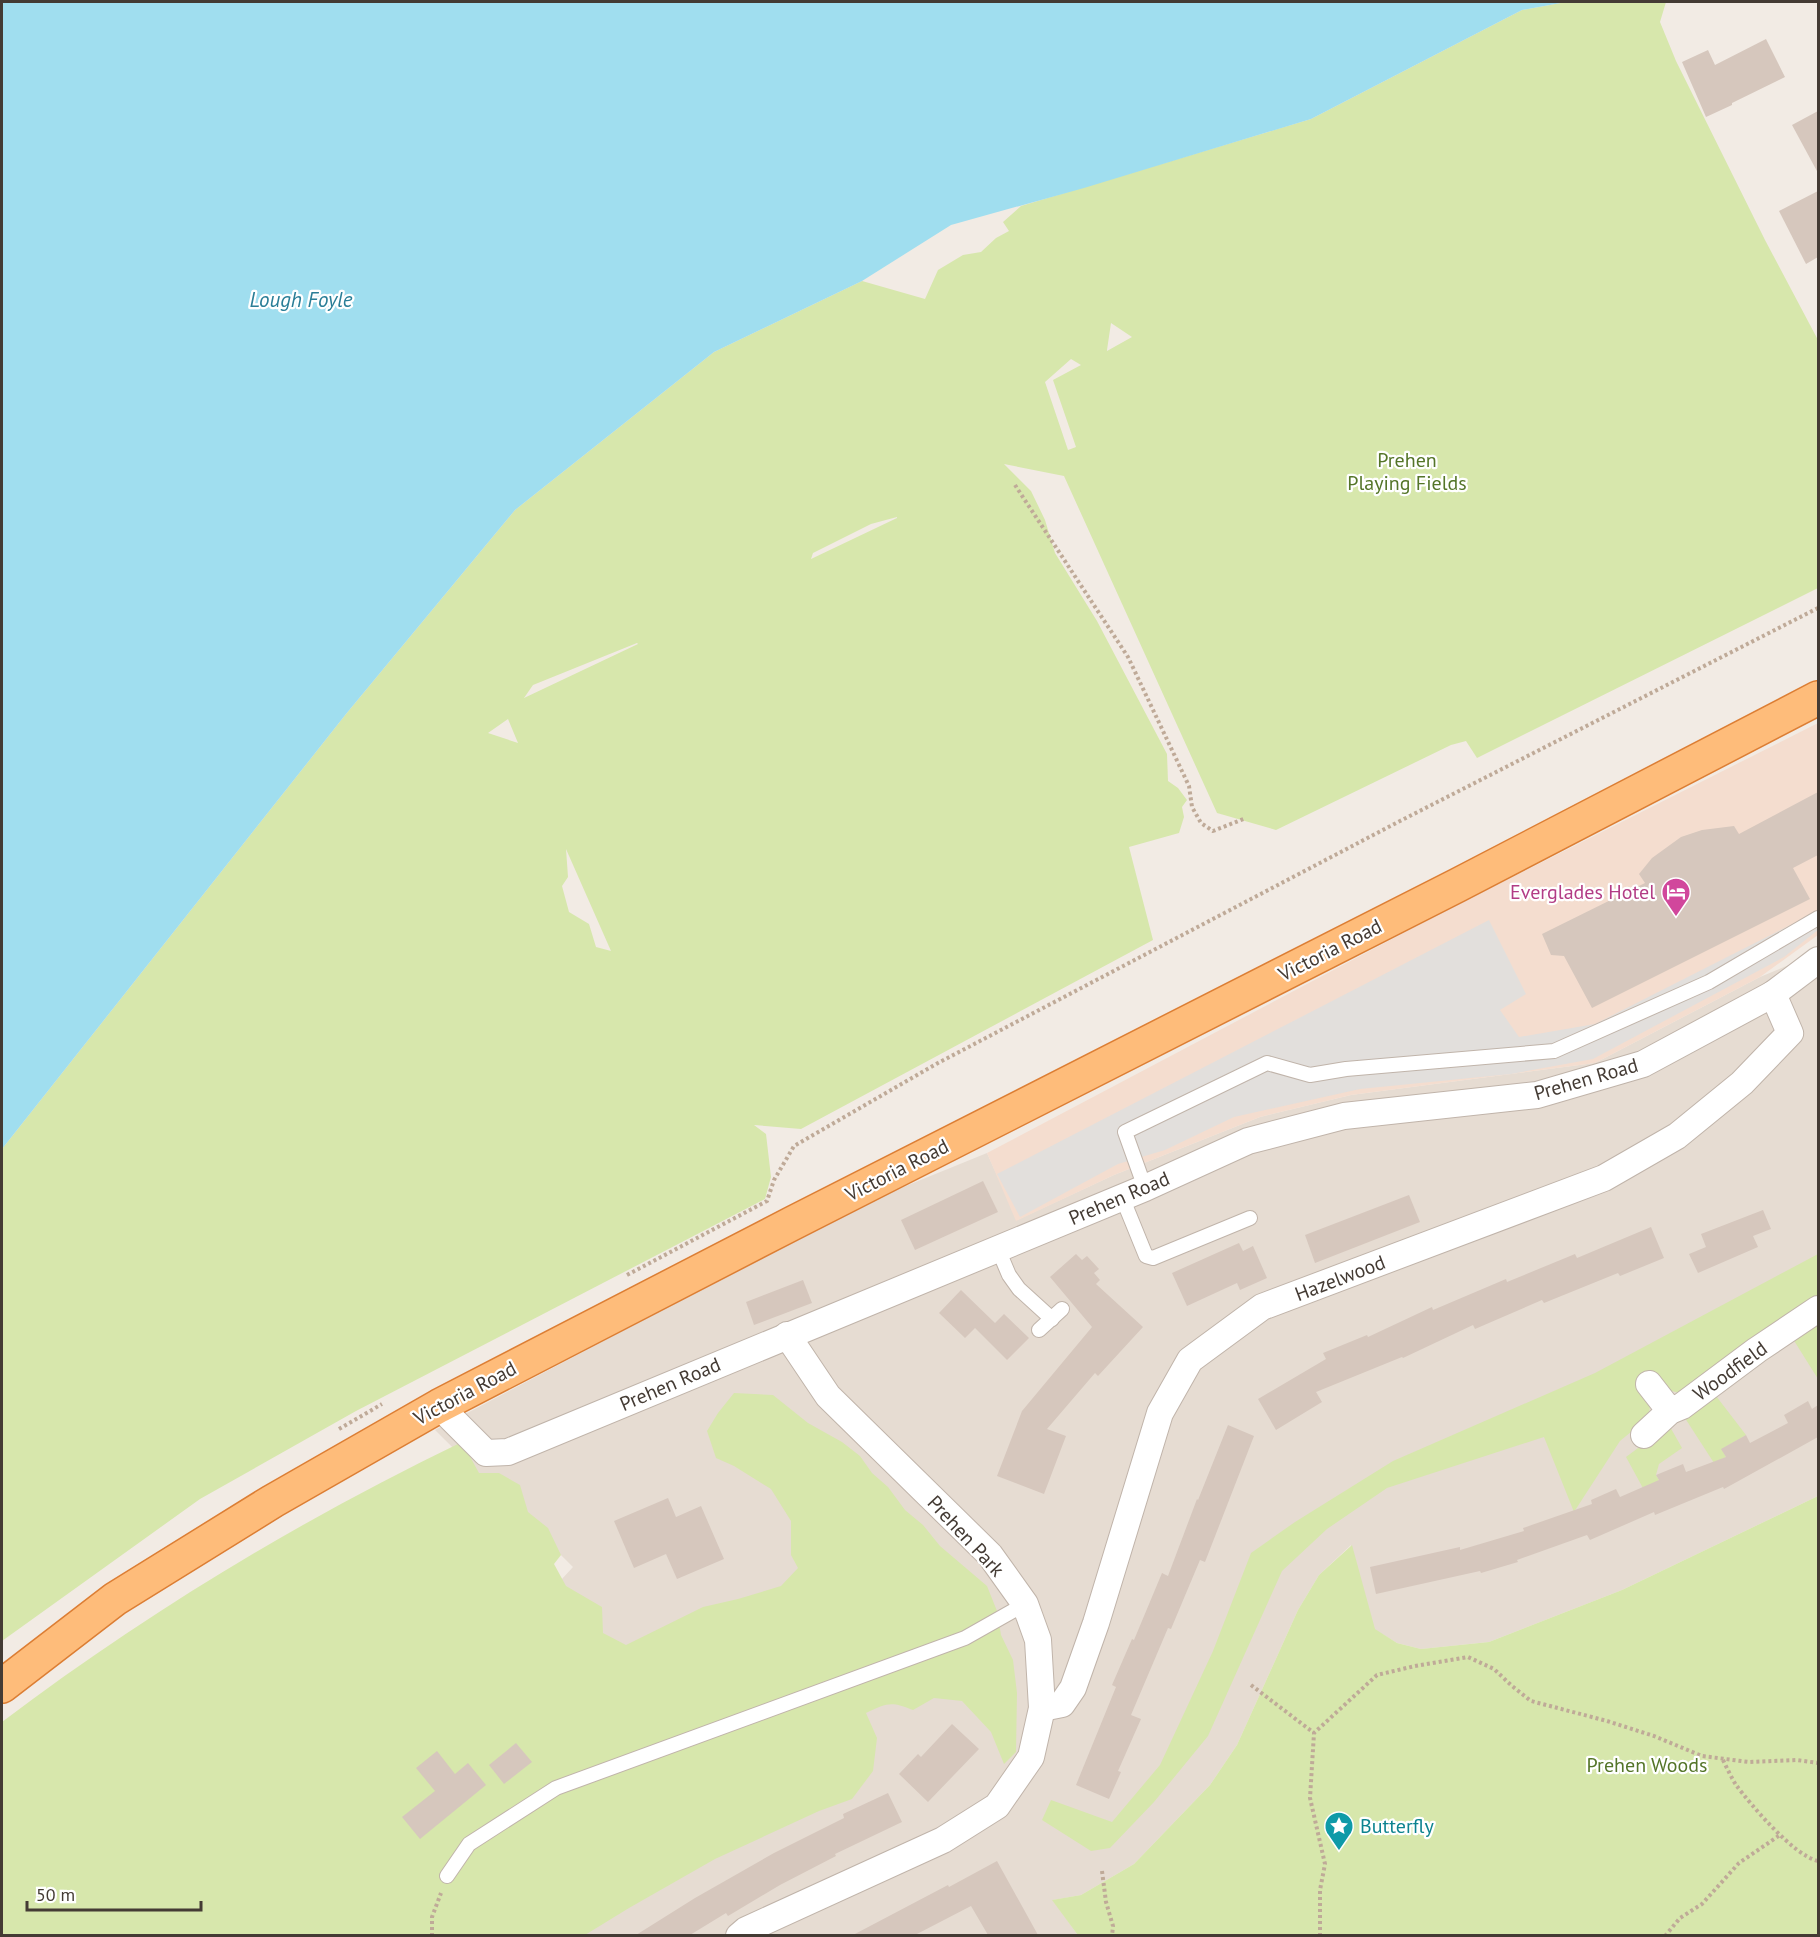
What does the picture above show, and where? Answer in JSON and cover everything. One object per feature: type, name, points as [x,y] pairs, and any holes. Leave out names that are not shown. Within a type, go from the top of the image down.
[{"type":"highway","name":"Victoria Road","points":[[2,1686],[115,1599],[273,1501],[439,1406],[1458,885],[1818,698]]},
{"type":"street","name":"Prehen Road","points":[[439,1406],[486,1453],[508,1452],[998,1249],[1248,1141],[1344,1116],[1537,1095],[1643,1064],[1773,994],[1818,960]]},
{"type":"street","name":"Hazelwood","points":[[1042,1708],[1062,1704],[1073,1688],[1096,1623],[1160,1413],[1190,1360],[1262,1307],[1604,1178],[1677,1136],[1742,1083],[1790,1033],[1773,994]]},
{"type":"street","name":"Woodfield","points":[[1644,1435],[1670,1411],[1682,1406],[1757,1350],[1818,1309]]},
{"type":"street","name":"Prehen Park","points":[[739,1935],[944,1840],[997,1806],[1030,1757],[1042,1708],[1038,1640],[1024,1604],[990,1555],[828,1396],[787,1335]]},
{"type":"street","points":[[1649,1384],[1670,1411]]},
{"type":"lane","points":[[1250,1218],[1153,1258],[1146,1256],[1133,1192],[1125,1132],[1267,1063],[1310,1075],[1346,1069],[1554,1051],[1709,982],[1818,918]]},
{"type":"lane","points":[[998,1249],[1009,1275],[1019,1288],[1057,1314],[1039,1330]]},
{"type":"lane","points":[[447,1876],[469,1844],[556,1788],[965,1638],[1024,1604]]},
{"type":"path","points":[[1015,485],[1128,657],[1189,786],[1192,807],[1201,824],[1213,831],[1246,818]]},
{"type":"path","points":[[621,1278],[767,1201],[774,1180],[794,1146],[938,1063],[1400,821],[1818,608]]},
{"type":"path","points":[[329,1435],[390,1400]]},
{"type":"path","points":[[1320,1935],[1320,1905],[1325,1864],[1310,1798],[1314,1733],[1377,1675],[1468,1657],[1494,1669],[1531,1701],[1654,1736],[1702,1756],[1749,1762],[1797,1760],[1818,1763]]},
{"type":"path","points":[[1251,1685],[1314,1733]]},
{"type":"path","points":[[1723,1759],[1735,1783],[1780,1835],[1811,1859],[1818,1861]]},
{"type":"path","points":[[1665,1935],[1680,1918],[1702,1904],[1739,1863],[1780,1835]]},
{"type":"path","points":[[1102,1871],[1106,1902],[1113,1926],[1112,1935]]},
{"type":"path","points":[[432,1935],[432,1917],[447,1876]]},
{"type":"shaded area","points":[[1818,723],[1818,935],[1760,977],[1595,1063],[1351,1095],[1260,1117],[1114,1175],[1016,1221],[987,1153],[1449,909]]},
{"type":"shaded area","points":[[1818,911],[1818,930],[1784,957],[1593,1059],[1511,1074],[1360,1089],[1234,1117],[1165,1150],[1118,1164],[1020,1217],[997,1174],[1489,920],[1526,994],[1500,1010],[1519,1037],[1595,1024]]},
{"type":"shaded area","points":[[1818,953],[1818,1496],[1622,1590],[1489,1642],[1421,1649],[1397,1643],[1374,1629],[1351,1545],[1319,1575],[1298,1610],[1237,1745],[1210,1785],[1134,1864],[1081,1895],[1053,1900],[1077,1934],[564,1935],[380,1776],[573,1567],[435,1430],[869,1201],[987,1153],[1017,1220],[1114,1175],[1260,1117],[1351,1095],[1595,1063],[1760,977]]},
{"type":"green space","name":"Prehen Playing Fields","points":[[1566,2],[1666,2],[1660,22],[1676,61],[1765,240],[1818,340],[1818,588],[1477,758],[1466,741],[1451,745],[1276,830],[1217,813],[1064,476],[1004,464],[1031,491],[1045,520],[1055,553],[1097,621],[1167,754],[1168,781],[1178,788],[1187,800],[1182,807],[1184,817],[1179,833],[1129,847],[1153,940],[801,1129],[754,1125],[766,1134],[771,1177],[765,1199],[356,1411],[200,1499],[2,1641],[2,1149],[346,714],[515,510],[714,352],[862,281],[925,299],[938,270],[963,255],[981,252],[996,238],[1009,231],[1003,222],[1021,206],[1311,119],[1522,10]],"holes":[[[1111,323],[1132,337],[1107,351]],[[1071,359],[1081,365],[1053,380],[1076,447],[1068,450],[1045,382]],[[897,517],[811,559],[813,553],[871,524]],[[637,643],[638,644],[524,698],[533,685]],[[508,719],[518,743],[488,733]],[[566,849],[611,951],[596,947],[589,924],[569,912],[562,886],[568,877]]]},
{"type":"green space","points":[[1818,1254],[1818,1302],[1679,1393],[1640,1382],[1650,1407],[1648,1418],[1620,1441],[1574,1512],[1544,1437],[1387,1488],[1327,1529],[1282,1571],[1208,1736],[1154,1802],[1110,1848],[1091,1851],[1042,1820],[1051,1800],[1112,1822],[1160,1765],[1213,1651],[1251,1553],[1295,1522],[1393,1461],[1595,1373]]},
{"type":"green space","points":[[1818,1321],[1818,1379],[1793,1339]]},
{"type":"green space","points":[[1713,1392],[1746,1435],[1722,1449],[1726,1457],[1714,1463],[1683,1415]]},
{"type":"green space","points":[[734,1393],[773,1395],[808,1423],[842,1442],[860,1456],[872,1473],[888,1487],[905,1510],[923,1525],[940,1546],[987,1586],[997,1611],[1001,1635],[1013,1660],[1017,1693],[1016,1752],[1004,1764],[991,1732],[962,1701],[934,1698],[913,1710],[894,1704],[879,1707],[866,1713],[877,1738],[873,1771],[852,1799],[819,1811],[715,1859],[585,1935],[2,1936],[2,1722],[111,1644],[225,1571],[342,1503],[462,1442],[479,1473],[499,1473],[520,1485],[528,1512],[548,1528],[561,1555],[554,1564],[566,1586],[602,1607],[603,1633],[626,1645],[703,1607],[781,1586],[798,1568],[791,1555],[791,1521],[771,1489],[734,1466],[716,1458],[707,1431]]},
{"type":"green space","points":[[1669,1425],[1682,1448],[1659,1464],[1656,1475],[1659,1480],[1644,1490],[1626,1457]]},
{"type":"green space","name":"Prehen Woods","points":[[1818,1496],[1818,1935],[1075,1936],[1077,1934],[1052,1900],[1081,1895],[1134,1864],[1210,1785],[1237,1745],[1298,1610],[1319,1575],[1352,1545],[1375,1629],[1397,1643],[1421,1649],[1489,1642],[1622,1590]]},
{"type":"water","name":"Lough Foyle","points":[[2,2],[1566,2],[1522,10],[1311,119],[1084,188],[951,225],[862,281],[714,352],[515,510],[346,714],[2,1149]]},
{"type":"building","points":[[1766,39],[1785,77],[1706,117],[1682,62],[1708,50],[1715,65]]},
{"type":"building","points":[[1818,111],[1818,173],[1792,125]]},
{"type":"building","points":[[1818,191],[1818,257],[1806,264],[1779,211]]},
{"type":"building","name":"Everglades Hotel","points":[[1818,792],[1818,855],[1793,868],[1810,899],[1592,1008],[1564,956],[1551,955],[1542,934],[1645,883],[1639,874],[1652,858],[1681,837],[1702,830],[1734,826],[1739,834]]},
{"type":"building","points":[[983,1181],[998,1212],[915,1250],[901,1220]]},
{"type":"building","points":[[1409,1195],[1420,1222],[1315,1263],[1305,1235]]},
{"type":"building","points":[[1763,1210],[1771,1229],[1753,1236],[1758,1247],[1698,1273],[1689,1254],[1706,1247],[1701,1234]]},
{"type":"building","points":[[1651,1227],[1664,1258],[1620,1276],[1618,1273],[1544,1303],[1542,1300],[1475,1329],[1473,1325],[1403,1358],[1316,1392],[1322,1402],[1276,1430],[1258,1399],[1326,1359],[1323,1353],[1367,1335],[1368,1337],[1432,1307],[1433,1310],[1506,1279],[1507,1282],[1575,1254],[1577,1258]]},
{"type":"building","points":[[1239,1243],[1243,1251],[1253,1246],[1267,1278],[1240,1290],[1237,1283],[1187,1306],[1172,1273]]},
{"type":"building","points":[[1076,1254],[1082,1260],[1087,1256],[1099,1269],[1094,1273],[1100,1280],[1096,1284],[1143,1327],[1098,1376],[1095,1373],[1047,1429],[1066,1436],[1044,1494],[997,1476],[1022,1411],[1092,1327],[1050,1277]]},
{"type":"building","points":[[803,1280],[812,1303],[754,1325],[746,1302]]},
{"type":"building","points":[[961,1290],[995,1323],[1004,1314],[1029,1338],[1007,1360],[975,1328],[965,1338],[939,1313]]},
{"type":"building","points":[[1808,1401],[1812,1409],[1818,1405],[1818,1437],[1724,1489],[1723,1487],[1655,1515],[1654,1512],[1590,1540],[1587,1535],[1517,1560],[1518,1562],[1481,1573],[1480,1571],[1376,1594],[1370,1567],[1460,1547],[1460,1550],[1524,1531],[1523,1528],[1592,1504],[1591,1500],[1616,1489],[1620,1497],[1659,1480],[1656,1475],[1683,1464],[1686,1472],[1726,1457],[1721,1449],[1746,1435],[1750,1443],[1788,1423],[1784,1415]]},
{"type":"building","points":[[1228,1425],[1254,1436],[1205,1562],[1200,1560],[1131,1715],[1141,1719],[1118,1771],[1121,1772],[1109,1799],[1076,1785],[1116,1687],[1112,1685],[1162,1573],[1168,1576]]},
{"type":"building","points":[[668,1498],[676,1517],[701,1506],[724,1559],[677,1579],[666,1554],[634,1568],[614,1521]]},
{"type":"building","points":[[952,1724],[979,1749],[928,1802],[899,1774],[918,1754],[921,1757]]},
{"type":"building","points":[[516,1743],[532,1762],[504,1784],[489,1765]]},
{"type":"building","points":[[437,1751],[455,1774],[468,1763],[486,1785],[420,1839],[402,1817],[435,1791],[416,1768]]},
{"type":"building","points":[[888,1793],[902,1822],[835,1854],[836,1856],[780,1885],[728,1916],[726,1913],[690,1935],[636,1935],[774,1853],[844,1818],[843,1814]]},
{"type":"building","points":[[997,1861],[1038,1935],[988,1935],[971,1906],[915,1935],[853,1935],[948,1885],[949,1887]]},
{"type":"place","name":"Everglades Hotel","points":[[1676,918]]},
{"type":"place","name":"Butterfly","points":[[1339,1852]]}]
